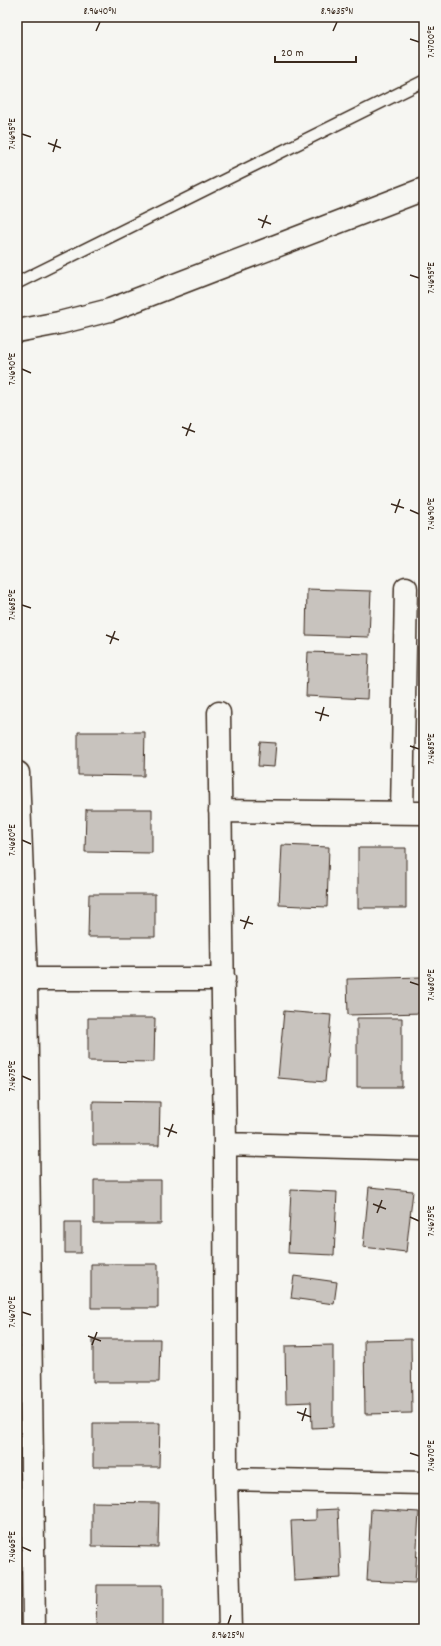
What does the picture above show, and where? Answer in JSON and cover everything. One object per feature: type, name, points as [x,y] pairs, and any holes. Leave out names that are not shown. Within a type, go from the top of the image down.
[{"type":"street","points":[[17,331],[59,324],[110,310],[424,189]]},
{"type":"street","points":[[402,812],[406,588]]},
{"type":"street","points":[[219,713],[224,979],[226,1479],[230,1629]]},
{"type":"street","points":[[18,774],[26,979],[24,1426],[34,1629]]},
{"type":"street","points":[[220,811],[424,813]]},
{"type":"street","points":[[26,979],[224,979]]},
{"type":"street","points":[[225,1144],[424,1148]]},
{"type":"street","points":[[226,1479],[424,1482]]},
{"type":"lane","points":[[17,283],[424,80]]},
{"type":"building","points":[[307,589],[371,591],[369,637],[306,635]]},
{"type":"building","points":[[308,652],[369,654],[367,699],[306,696]]},
{"type":"building","points":[[78,732],[145,732],[144,776],[78,775]]},
{"type":"building","points":[[260,742],[276,743],[274,767],[258,766]]},
{"type":"building","points":[[86,809],[152,809],[152,853],[85,852]]},
{"type":"building","points":[[282,845],[329,847],[327,907],[279,905]]},
{"type":"building","points":[[358,848],[406,848],[406,908],[358,908]]},
{"type":"building","points":[[89,894],[155,894],[155,937],[88,937]]},
{"type":"building","points":[[421,977],[422,1013],[348,1015],[347,979]]},
{"type":"building","points":[[284,1011],[331,1015],[325,1082],[278,1078]]},
{"type":"building","points":[[88,1018],[155,1018],[154,1062],[88,1061]]},
{"type":"building","points":[[357,1018],[402,1018],[402,1087],[357,1087]]},
{"type":"building","points":[[93,1101],[160,1102],[159,1145],[93,1145]]},
{"type":"building","points":[[94,1180],[161,1180],[161,1224],[94,1224]]},
{"type":"building","points":[[369,1187],[413,1191],[406,1252],[363,1247]]},
{"type":"building","points":[[291,1190],[337,1192],[334,1255],[288,1253]]},
{"type":"building","points":[[65,1222],[81,1222],[81,1253],[65,1253]]},
{"type":"building","points":[[91,1264],[158,1264],[158,1308],[91,1308]]},
{"type":"building","points":[[294,1276],[337,1282],[334,1304],[291,1298]]},
{"type":"building","points":[[93,1339],[160,1339],[159,1382],[93,1382]]},
{"type":"building","points":[[411,1339],[412,1413],[365,1414],[364,1340]]},
{"type":"building","points":[[333,1345],[333,1427],[312,1428],[311,1402],[286,1403],[285,1346]]},
{"type":"building","points":[[93,1423],[160,1423],[159,1467],[93,1467]]},
{"type":"building","points":[[92,1502],[159,1503],[158,1547],[92,1546]]},
{"type":"building","points":[[338,1509],[341,1578],[294,1581],[291,1521],[316,1520],[316,1510]]},
{"type":"building","points":[[371,1509],[419,1512],[415,1583],[367,1581]]},
{"type":"building","points":[[97,1585],[163,1585],[163,1629],[96,1628]]}]
